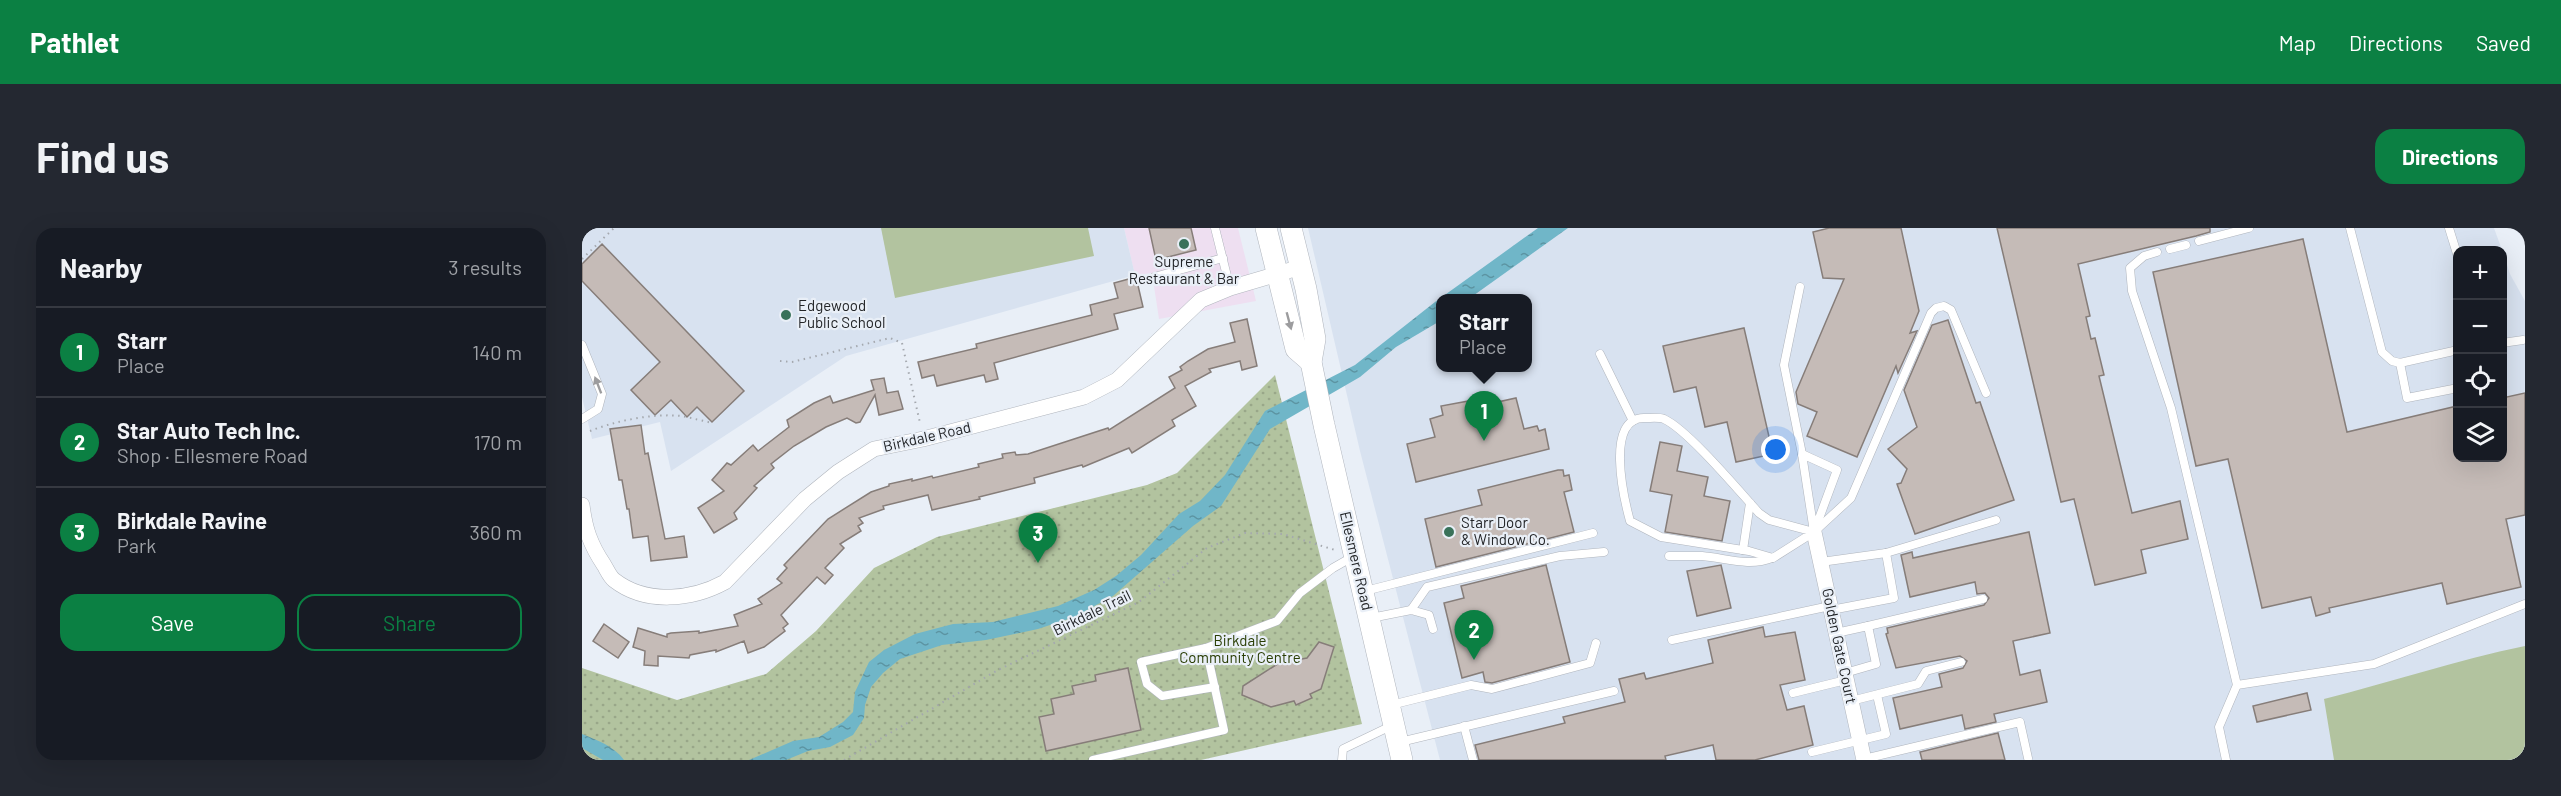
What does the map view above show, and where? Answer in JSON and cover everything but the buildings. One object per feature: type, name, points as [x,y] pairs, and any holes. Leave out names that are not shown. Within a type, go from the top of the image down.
[{"type":"main road","name":"Ellesmere Road","points":[[1266,228],[1296,349],[1311,362]]},
{"type":"main road","name":"Ellesmere Road","points":[[1291,228],[1315,339],[1311,362],[1324,426],[1396,733]]},
{"type":"street","name":"Birkdale Road","points":[[582,504],[590,544],[613,580],[644,595],[684,598],[710,590],[725,582],[805,499],[838,472],[874,449],[923,439],[1084,397],[1117,380],[1201,300],[1230,288],[1301,267]]},
{"type":"street","name":"Golden Gate Court","points":[[1814,532],[1864,759]]},
{"type":"lane","points":[[1215,228],[1230,288]]},
{"type":"lane","points":[[2199,241],[2249,228]]},
{"type":"lane","points":[[2350,228],[2382,352],[2392,361],[2400,363],[2453,351]]},
{"type":"lane","points":[[2449,228],[2454,246]]},
{"type":"lane","points":[[2170,249],[2186,245]]},
{"type":"lane","points":[[2157,252],[2144,256],[2130,268],[2132,291],[2171,408],[2237,685],[2219,727],[2226,760]]},
{"type":"lane","points":[[1154,277],[1223,258]]},
{"type":"lane","points":[[1800,286],[1784,364],[1802,454],[1814,532]]},
{"type":"lane","points":[[1669,556],[1704,556],[1745,562],[1764,561],[1773,558],[1814,532],[1851,498],[1936,308],[1944,306],[1951,310],[1986,393]]},
{"type":"lane","points":[[2507,342],[2524,340]]},
{"type":"lane","points":[[582,345],[602,394],[598,409],[582,419]]},
{"type":"lane","points":[[1600,354],[1633,421]]},
{"type":"lane","points":[[2400,363],[2407,398],[2453,389]]},
{"type":"lane","points":[[1773,558],[1743,550],[1661,537],[1630,521],[1622,492],[1620,444],[1623,430],[1633,421],[1641,418],[1664,419],[1691,440],[1769,520],[1814,532]]},
{"type":"lane","points":[[1802,454],[1838,470],[1814,532]]},
{"type":"lane","points":[[1743,550],[1750,503]]},
{"type":"lane","points":[[1821,562],[1886,553],[1996,520]]},
{"type":"lane","points":[[1363,592],[1593,533]]},
{"type":"lane","points":[[1411,610],[1427,587],[1560,556],[1604,552]]},
{"type":"lane","points":[[1672,640],[1831,608],[1894,598],[1886,553]]},
{"type":"lane","points":[[1215,687],[1162,696],[1147,684],[1141,662],[1206,648],[1277,621],[1300,592],[1333,568],[1355,556]]},
{"type":"lane","points":[[1836,633],[1983,599]]},
{"type":"lane","points":[[2237,685],[2374,664],[2525,604]]},
{"type":"lane","points":[[1369,618],[1411,610],[1429,615],[1433,628]]},
{"type":"lane","points":[[1793,693],[1876,664],[1868,626]]},
{"type":"lane","points":[[1396,733],[1471,685],[1492,689],[1590,663],[1596,643]]},
{"type":"lane","points":[[1094,760],[1224,730],[1206,648]]},
{"type":"lane","points":[[1851,701],[1918,684],[1926,672],[1961,662]]},
{"type":"lane","points":[[1342,760],[1343,749],[1396,733],[1464,726],[1614,691]]},
{"type":"lane","points":[[1812,752],[1886,734],[1877,695]]},
{"type":"lane","points":[[1864,759],[2020,722],[2028,758]]},
{"type":"lane","points":[[1464,726],[1473,760]]},
{"type":"path","points":[[582,259],[614,228]]},
{"type":"path","points":[[780,361],[792,362],[890,338],[902,343],[920,423]]},
{"type":"path","points":[[590,431],[612,422],[658,417],[680,416],[713,423]]},
{"type":"path","name":"Birkdale Trail","points":[[844,760],[999,670],[1139,602],[1207,548],[1245,533],[1283,534],[1355,556]]},
{"type":"shaded area","name":"Edgewood Public School","points":[[582,228],[1124,228],[1135,275],[846,356],[671,471],[660,422],[592,439],[582,397]]},
{"type":"shaded area","points":[[1124,228],[1238,228],[1256,301],[1159,319],[1152,273],[1135,275]]},
{"type":"shaded area","points":[[1308,228],[2494,228],[2501,246],[2453,246],[2453,462],[2507,462],[2507,265],[2525,301],[2525,760],[1440,760],[1360,451]]},
{"type":"green space","points":[[881,228],[1088,228],[1094,256],[895,298]]},
{"type":"green space","name":"Birkdale Community Centre","points":[[1275,375],[1362,724],[1201,760],[582,760],[582,668],[677,700],[766,674],[816,631],[874,568],[937,537],[1147,485],[1177,473]]},
{"type":"green space","points":[[2525,646],[2525,760],[2334,760],[2324,699]]},
{"type":"water","points":[[1538,228],[1568,228],[1476,294],[1447,294]]},
{"type":"water","points":[[1436,301],[1436,323],[1396,347],[1360,377],[1270,429],[1221,506],[1193,526],[1113,596],[1074,617],[1038,629],[986,640],[942,645],[900,659],[871,687],[865,705],[864,718],[853,735],[830,747],[808,751],[786,760],[749,760],[793,741],[819,737],[843,722],[853,712],[855,692],[869,662],[884,650],[915,634],[953,624],[993,622],[1058,606],[1094,590],[1116,576],[1141,555],[1179,514],[1200,501],[1225,475],[1265,411],[1355,365]]},
{"type":"water","points":[[582,734],[610,747],[624,760],[603,760],[582,748]]},
{"type":"place","name":"Supreme Restaurant & Bar","points":[[1184,244]]},
{"type":"place","name":"Edgewood Public School","points":[[786,315]]},
{"type":"place","name":"Starr","points":[[1484,441]]},
{"type":"place","name":"Starr Door & Window Co.","points":[[1449,532]]},
{"type":"place","name":"Birkdale Ravine","points":[[1038,563]]},
{"type":"place","name":"Star Auto Tech Inc.","points":[[1474,660]]}]
